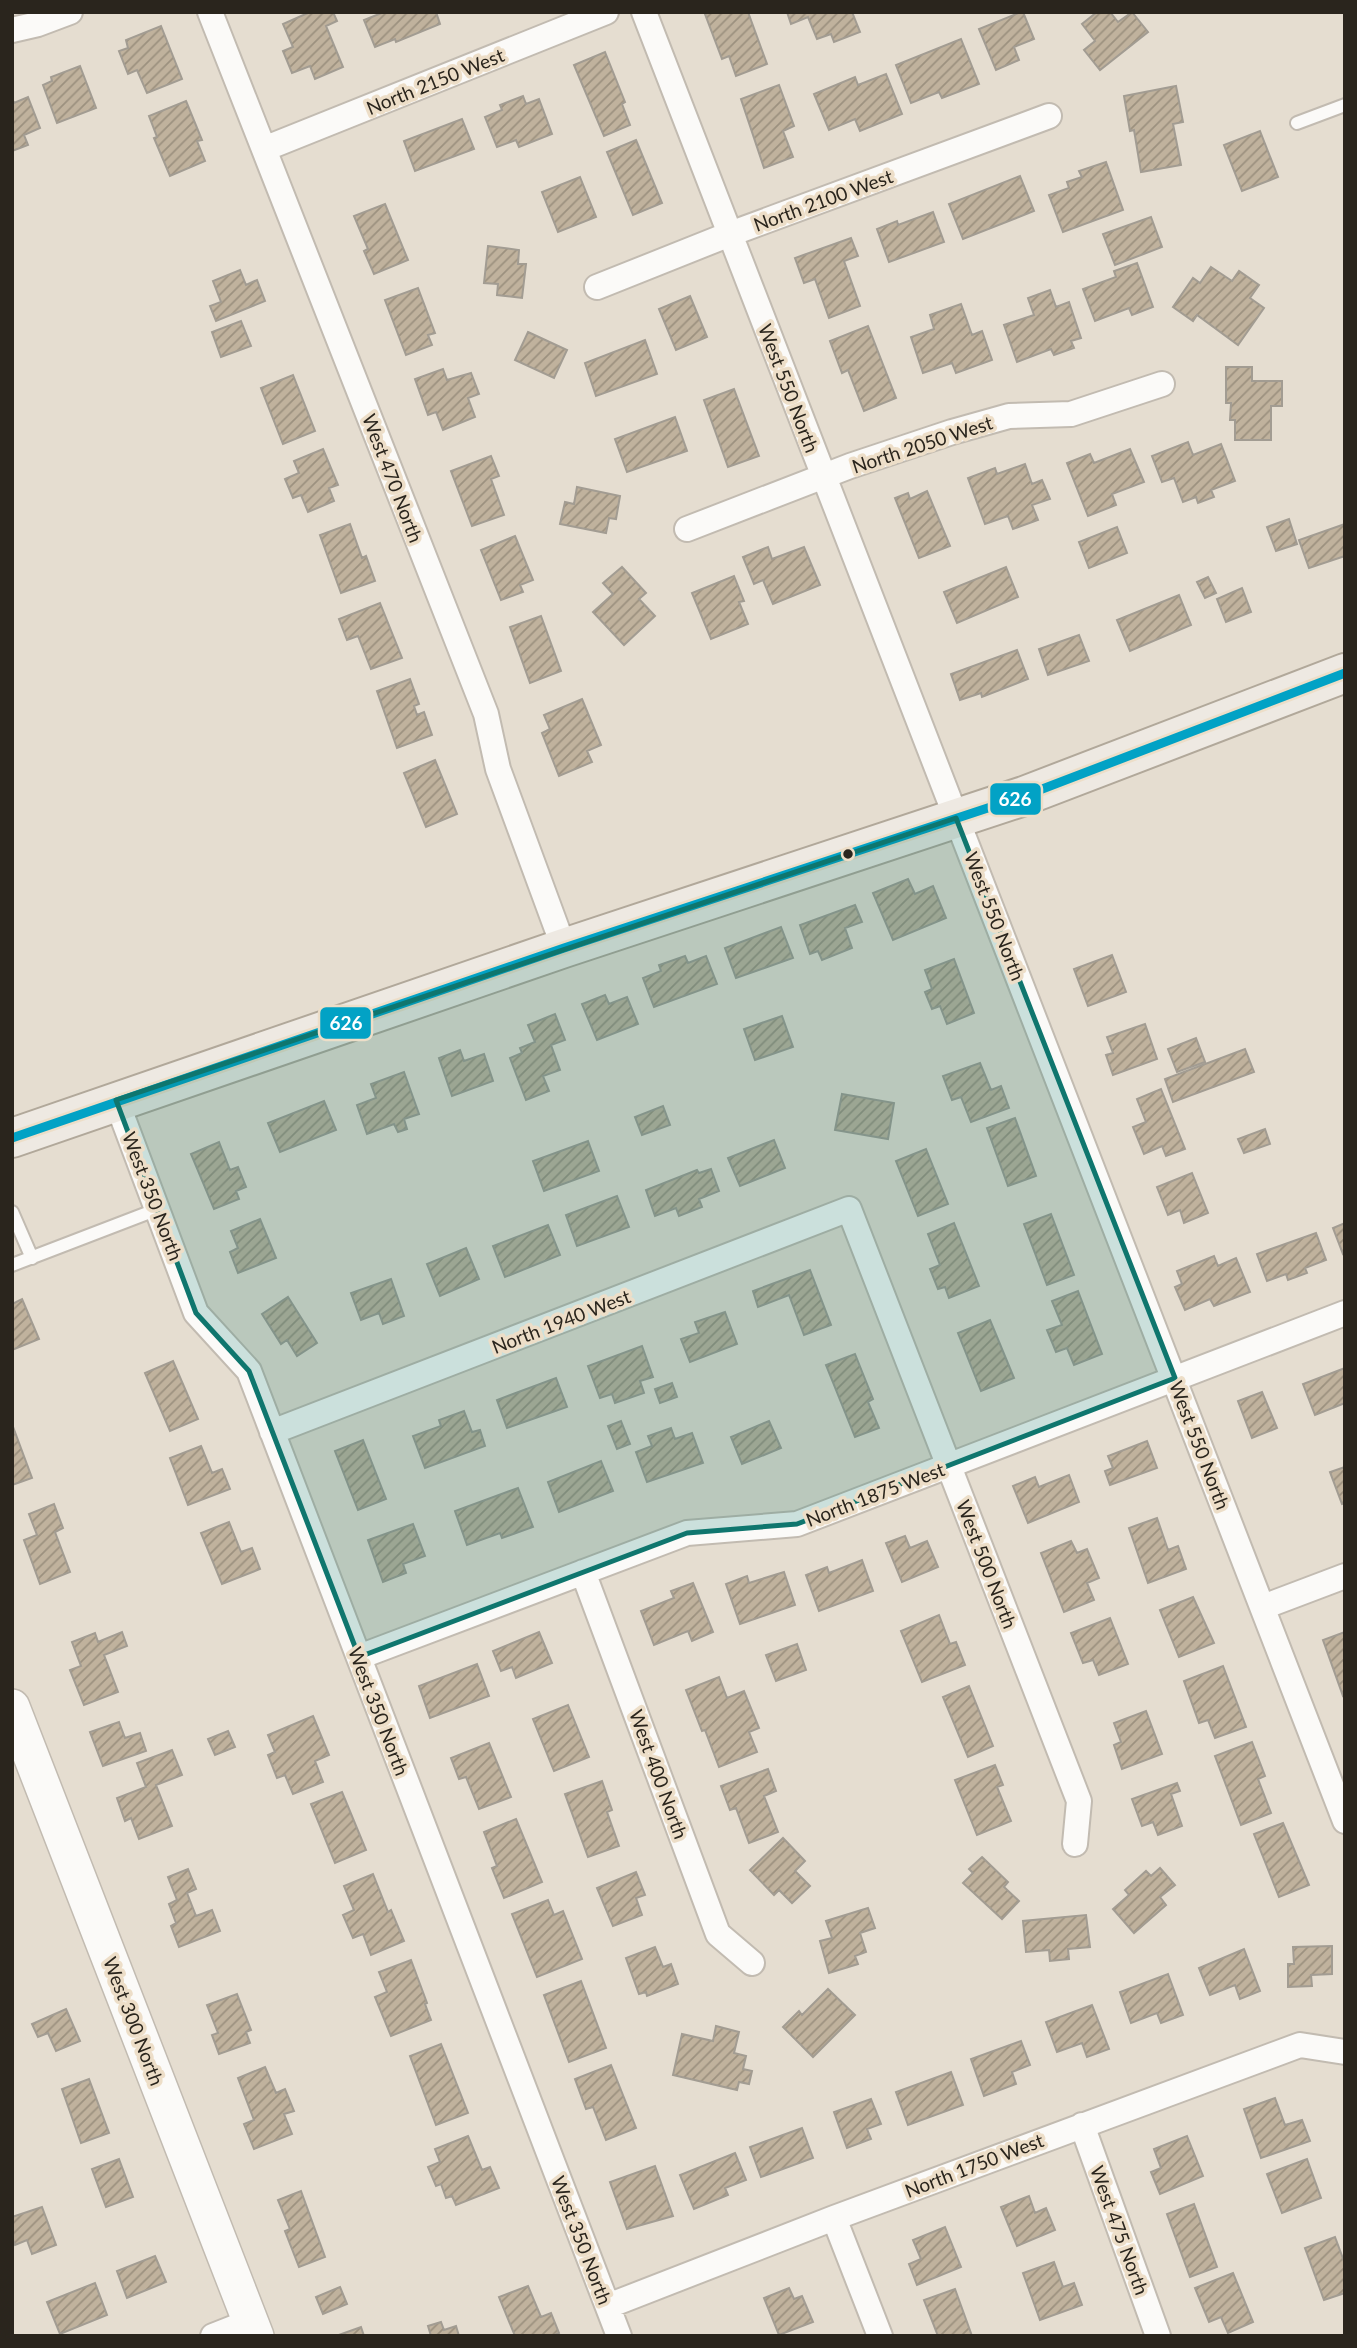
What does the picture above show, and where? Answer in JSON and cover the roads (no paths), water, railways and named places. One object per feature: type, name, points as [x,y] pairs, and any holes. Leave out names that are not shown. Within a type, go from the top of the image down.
[{"type":"main road","points":[[12,1138],[564,948],[1024,796],[1345,673]]},
{"type":"main road","name":"West 300 North","points":[[12,1707],[253,2328]]},
{"type":"street","points":[[12,30],[70,12]]},
{"type":"street","name":"West 470 North","points":[[210,12],[486,714],[498,769],[564,948]]},
{"type":"street","name":"North 2150 West","points":[[264,149],[606,12]]},
{"type":"street","name":"West 550 North","points":[[644,12],[1345,1821]]},
{"type":"street","name":"North 2100 West","points":[[597,287],[730,234],[1049,116]]},
{"type":"street","name":"North 2050 West","points":[[687,529],[940,436],[1009,416],[1071,414],[1162,384]]},
{"type":"street","name":"West 350 North","points":[[116,1100],[196,1313],[249,1371],[619,2336]]},
{"type":"street","name":"North 1940 West","points":[[272,1432],[849,1209]]},
{"type":"street","name":"West 500 North","points":[[849,1209],[1079,1801],[1075,1844]]},
{"type":"street","name":"North 1875 West","points":[[359,1657],[687,1533],[797,1524],[1345,1313]]},
{"type":"street","name":"West 400 North","points":[[583,1572],[718,1934],[752,1964]]},
{"type":"street","points":[[1263,1607],[1345,1576]]},
{"type":"street","name":"North 1750 West","points":[[608,2306],[834,2218],[1300,2045],[1345,2052]]},
{"type":"street","name":"West 475 North","points":[[1082,2125],[1158,2336]]},
{"type":"street","points":[[834,2218],[880,2336]]},
{"type":"street","points":[[213,2336],[253,2328]]},
{"type":"lane","points":[[1297,123],[1345,104]]},
{"type":"lane","points":[[12,1265],[158,1209]]},
{"type":"lane","points":[[12,1212],[32,1258]]}]
